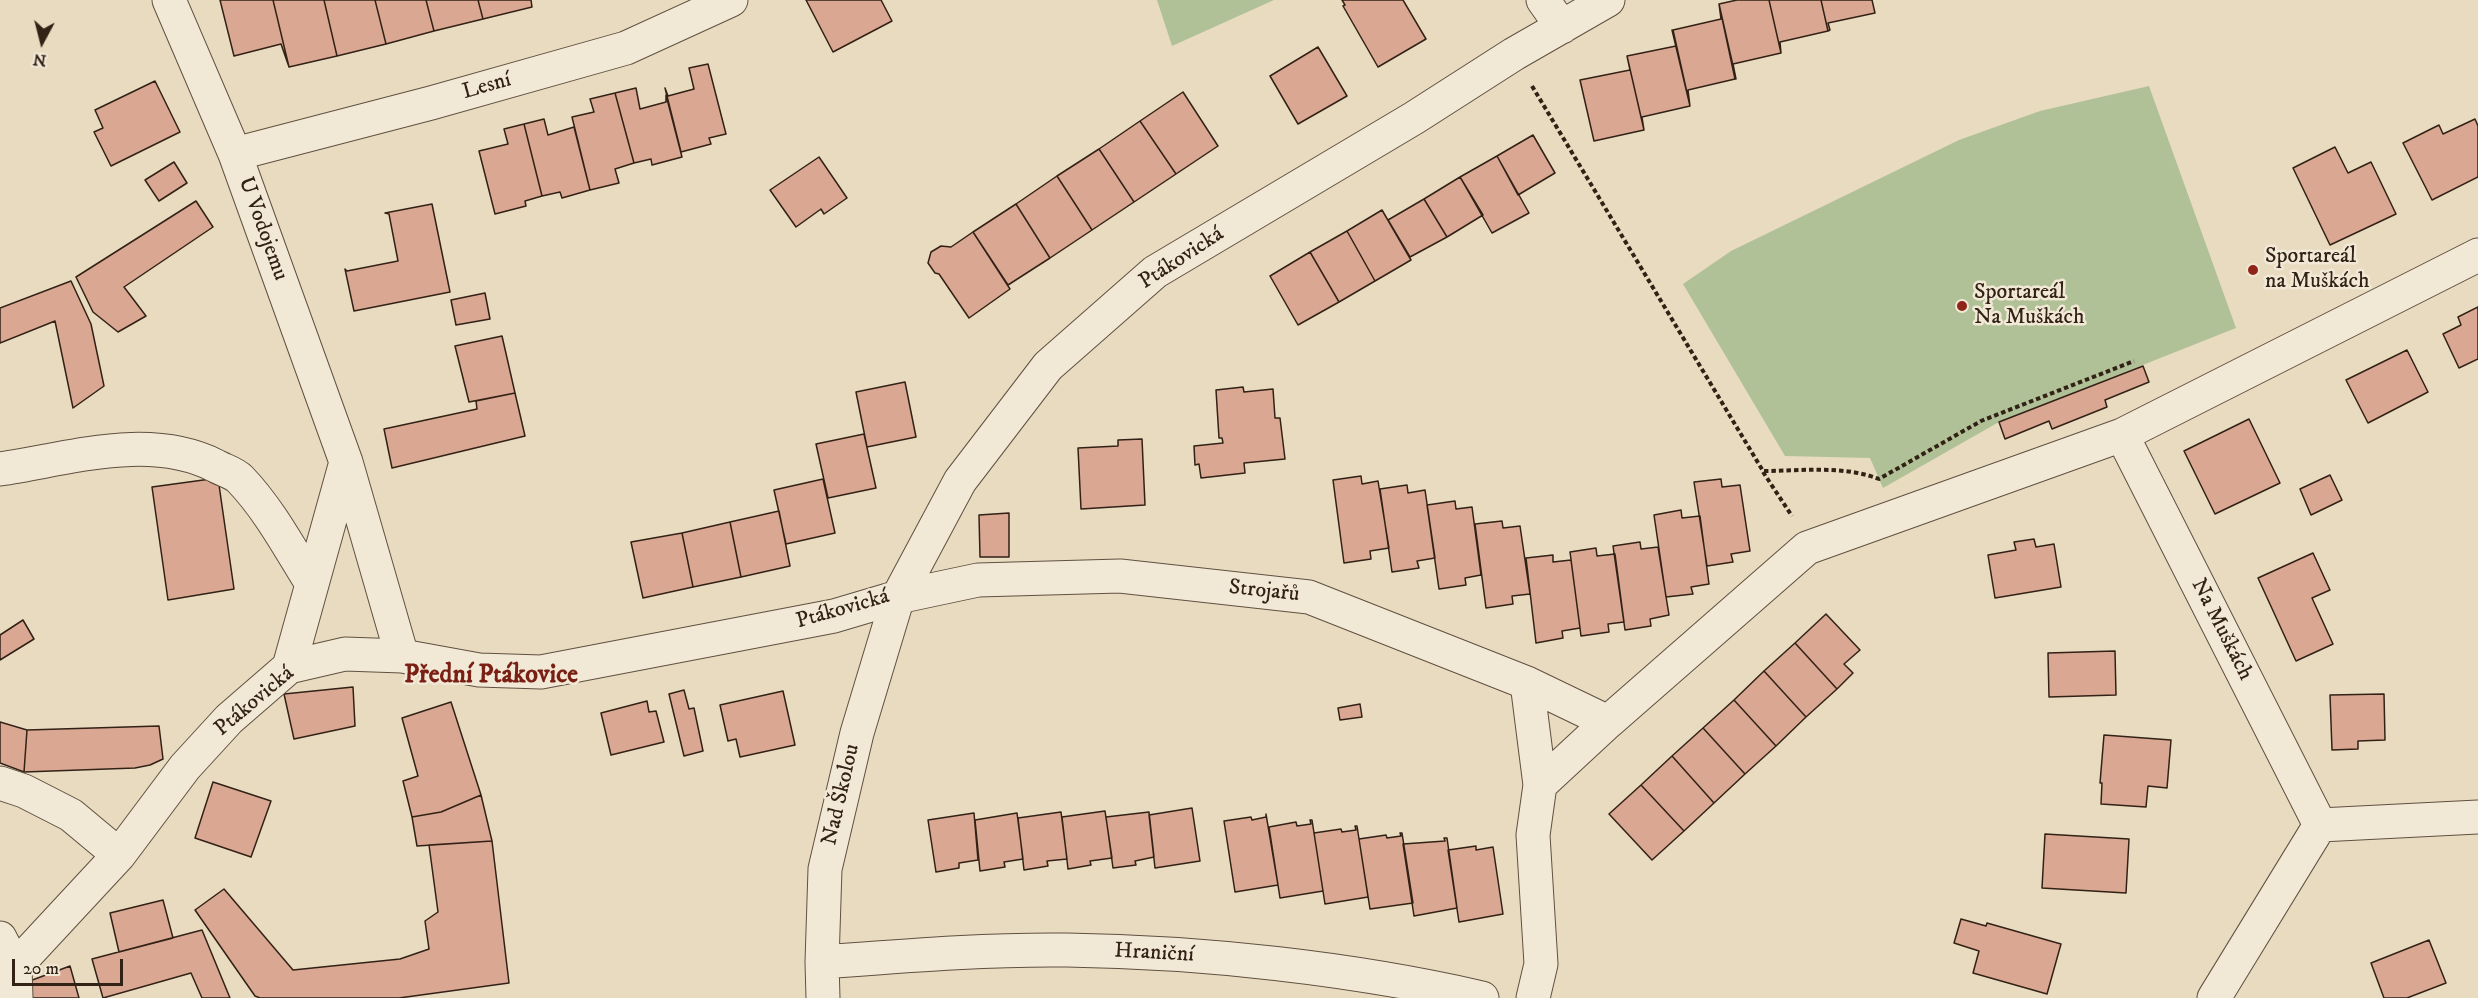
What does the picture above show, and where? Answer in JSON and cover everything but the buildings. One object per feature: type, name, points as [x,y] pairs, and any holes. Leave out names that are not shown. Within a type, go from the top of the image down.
[{"type":"street","name":"U Vodojemu","points":[[169,0],[235,154],[346,462],[402,656]]},
{"type":"street","name":"Lesní","points":[[235,154],[626,48],[731,0]]},
{"type":"street","points":[[1543,0],[1562,27]]},
{"type":"street","name":"Ptákovická","points":[[10,968],[119,855],[185,766],[229,719],[289,667],[345,654],[402,656],[479,670],[541,672],[834,616],[898,597],[960,481],[1048,366],[1155,272],[1414,118],[1514,54],[1608,0]]},
{"type":"street","points":[[1540,785],[1608,722],[1807,549],[2122,435],[2478,255]]},
{"type":"street","name":"Na Muškách","points":[[2122,435],[2320,825]]},
{"type":"street","points":[[0,469],[121,449],[163,450],[202,459],[238,477],[265,509],[312,584]]},
{"type":"street","points":[[289,667],[346,462]]},
{"type":"street","name":"Strojařů","points":[[898,597],[978,580],[1120,576],[1309,597],[1527,683],[1608,722]]},
{"type":"street","name":"Nad Školou","points":[[823,998],[825,869],[857,733],[898,597]]},
{"type":"street","points":[[1527,683],[1540,785],[1533,834],[1541,964],[1533,998]]},
{"type":"street","points":[[0,783],[24,791],[71,815],[119,855]]},
{"type":"street","points":[[2214,998],[2320,825],[2478,817]]},
{"type":"street","name":"Hraniční","points":[[822,962],[903,956],[1066,950],[1209,957],[1367,976],[1482,998]]},
{"type":"path","points":[[1514,54],[1784,504]]},
{"type":"path","points":[[1763,471],[1833,470],[1864,473],[1879,479],[1981,421],[2134,361]]},
{"type":"green space","points":[[1157,0],[1274,0],[1172,46]]},
{"type":"green space","name":"Sportareál Na Muškách","points":[[2149,86],[2236,328],[1999,422],[1883,488],[1870,458],[1785,456],[1683,284],[1731,251],[1959,140],[2040,111]]},
{"type":"place","name":"Sportareál na Muškách","points":[[2253,270]]},
{"type":"place","name":"Sportareál Na Muškách","points":[[1962,306]]},
{"type":"district","name":"Přední Ptákovice","points":[[491,677]]}]
